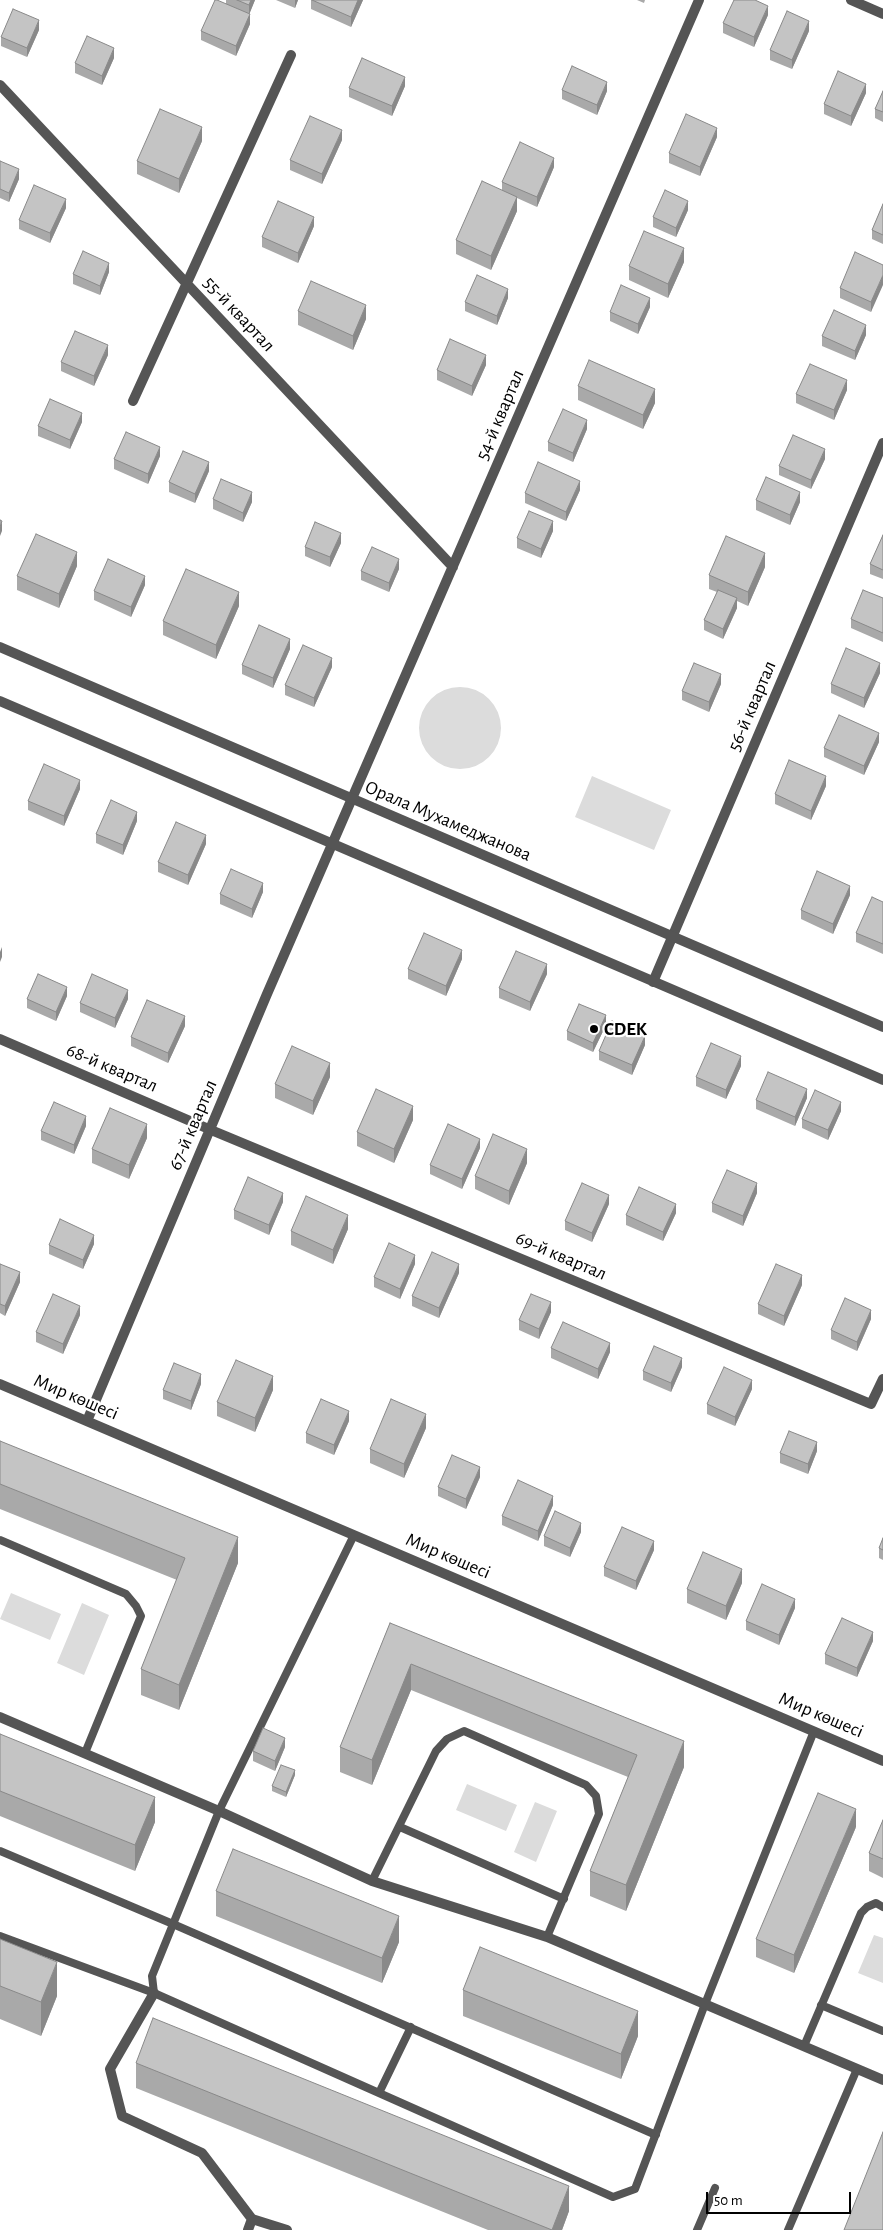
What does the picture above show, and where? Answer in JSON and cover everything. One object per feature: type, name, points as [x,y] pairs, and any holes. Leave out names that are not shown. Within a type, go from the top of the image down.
[{"type":"street","name":"54-й квартал","points":[[333,844],[698,0]]},
{"type":"street","points":[[851,0],[883,14]]},
{"type":"street","points":[[133,401],[188,285],[291,55]]},
{"type":"street","name":"55-й квартал","points":[[0,85],[453,566]]},
{"type":"street","name":"56-й квартал","points":[[653,982],[883,443]]},
{"type":"street","name":"Орала Мухамеджанова","points":[[0,647],[883,1027]]},
{"type":"street","points":[[0,701],[883,1080]]},
{"type":"street","name":"67-й квартал","points":[[87,1421],[333,844]]},
{"type":"street","name":"68-й квартал","points":[[0,1039],[211,1130]]},
{"type":"street","name":"69-й квартал","points":[[211,1130],[871,1404],[883,1378]]},
{"type":"street","name":"Мир көшесі","points":[[0,1384],[883,1761]]},
{"type":"street","points":[[0,1717],[219,1811],[372,1880],[547,1937],[883,2080]]},
{"type":"street","points":[[154,1993],[110,2069],[122,2116],[202,2152],[252,2219],[287,2230]]},
{"type":"street","points":[[248,2230],[252,2219]]},
{"type":"lane","points":[[154,1993],[152,1976],[219,1811],[354,1535]]},
{"type":"lane","points":[[0,1540],[126,1594],[136,1606],[141,1616],[85,1754]]},
{"type":"lane","points":[[372,1880],[400,1827],[436,1751],[447,1739],[464,1731],[586,1784],[596,1796],[599,1814],[547,1937]]},
{"type":"lane","points":[[0,1936],[154,1993],[613,2197],[635,2189],[705,2004],[814,1731]]},
{"type":"lane","points":[[400,1827],[564,1899]]},
{"type":"lane","points":[[0,1851],[411,2026],[656,2135]]},
{"type":"lane","points":[[804,2046],[861,1913],[867,1907],[876,1904],[883,1906]]},
{"type":"lane","points":[[822,2005],[883,2031]]},
{"type":"lane","points":[[379,2093],[411,2026]]},
{"type":"lane","points":[[788,2230],[857,2069]]},
{"type":"lane","points":[[697,2230],[715,2188]]},
{"type":"shaded area","points":[[460,687],[476,690],[489,699],[498,712],[501,728],[498,744],[489,757],[476,766],[460,769],[444,766],[431,757],[422,744],[419,728],[422,712],[431,699],[444,690]]},
{"type":"shaded area","points":[[592,776],[671,810],[654,850],[575,817]]},
{"type":"shaded area","points":[[11,1593],[61,1614],[50,1640],[0,1619]]},
{"type":"shaded area","points":[[82,1603],[109,1615],[84,1675],[57,1663]]},
{"type":"shaded area","points":[[467,1784],[517,1805],[506,1831],[456,1810]]},
{"type":"shaded area","points":[[535,1802],[557,1811],[536,1862],[514,1852]]},
{"type":"shaded area","points":[[874,1935],[883,1938],[883,1983],[858,1973]]},
{"type":"building","points":[[215,0],[250,14],[236,46],[201,31]]},
{"type":"building","points":[[237,0],[251,0],[249,5]]},
{"type":"building","points":[[312,0],[358,0],[351,17]]},
{"type":"building","points":[[734,0],[755,0],[768,6],[754,37],[723,23]]},
{"type":"building","points":[[13,9],[39,20],[27,48],[1,37]]},
{"type":"building","points":[[787,11],[809,21],[792,60],[770,50]]},
{"type":"building","points":[[87,36],[114,48],[102,76],[75,63]]},
{"type":"building","points":[[362,58],[405,77],[392,106],[349,88]]},
{"type":"building","points":[[572,66],[607,82],[597,105],[562,90]]},
{"type":"building","points":[[838,71],[866,84],[851,116],[824,104]]},
{"type":"building","points":[[883,91],[883,112],[875,109]]},
{"type":"building","points":[[160,109],[202,127],[179,179],[137,161]]},
{"type":"building","points":[[686,114],[717,128],[700,167],[669,153]]},
{"type":"building","points":[[310,116],[342,130],[322,174],[290,160]]},
{"type":"building","points":[[520,142],[554,158],[537,197],[502,182]]},
{"type":"building","points":[[0,161],[19,169],[9,193],[0,189]]},
{"type":"building","points":[[482,181],[517,197],[491,256],[456,240]]},
{"type":"building","points":[[34,185],[66,199],[50,233],[19,220]]},
{"type":"building","points":[[665,190],[688,201],[676,228],[653,217]]},
{"type":"building","points":[[278,201],[314,217],[298,253],[262,237]]},
{"type":"building","points":[[883,204],[883,235],[872,230]]},
{"type":"building","points":[[644,231],[684,248],[668,284],[629,266]]},
{"type":"building","points":[[83,251],[109,263],[100,286],[73,274]]},
{"type":"building","points":[[855,252],[883,265],[883,275],[871,302],[840,288]]},
{"type":"building","points":[[477,275],[508,289],[497,316],[465,302]]},
{"type":"building","points":[[311,281],[366,305],[353,336],[298,311]]},
{"type":"building","points":[[621,285],[650,298],[638,324],[610,312]]},
{"type":"building","points":[[834,310],[866,325],[855,351],[822,336]]},
{"type":"building","points":[[75,331],[108,345],[94,376],[61,362]]},
{"type":"building","points":[[450,339],[486,355],[472,386],[437,370]]},
{"type":"building","points":[[589,360],[655,389],[643,415],[578,386]]},
{"type":"building","points":[[810,364],[847,380],[834,410],[796,394]]},
{"type":"building","points":[[50,399],[82,413],[70,440],[38,426]]},
{"type":"building","points":[[563,409],[587,420],[573,453],[548,442]]},
{"type":"building","points":[[126,432],[160,447],[148,474],[114,459]]},
{"type":"building","points":[[793,435],[825,449],[811,480],[779,466]]},
{"type":"building","points":[[183,451],[209,462],[195,494],[169,482]]},
{"type":"building","points":[[538,462],[580,481],[566,512],[525,493]]},
{"type":"building","points":[[766,477],[800,492],[790,515],[756,500]]},
{"type":"building","points":[[221,479],[252,492],[243,513],[213,499]]},
{"type":"building","points":[[529,511],[553,521],[541,549],[517,538]]},
{"type":"building","points":[[315,522],[341,533],[330,557],[305,547]]},
{"type":"building","points":[[36,534],[77,552],[59,594],[17,576]]},
{"type":"building","points":[[883,535],[883,570],[870,564]]},
{"type":"building","points":[[726,536],[765,553],[748,592],[709,575]]},
{"type":"building","points":[[372,547],[399,559],[389,583],[361,571]]},
{"type":"building","points":[[108,559],[145,576],[131,607],[94,591]]},
{"type":"building","points":[[186,569],[239,592],[216,645],[163,621]]},
{"type":"building","points":[[718,590],[737,598],[723,629],[704,620]]},
{"type":"building","points":[[863,590],[883,598],[883,633],[851,619]]},
{"type":"building","points":[[259,625],[290,639],[273,678],[242,665]]},
{"type":"building","points":[[303,645],[332,658],[314,698],[285,685]]},
{"type":"building","points":[[846,648],[880,663],[864,698],[831,684]]},
{"type":"building","points":[[694,663],[721,674],[709,702],[682,691]]},
{"type":"building","points":[[839,715],[879,733],[864,766],[824,748]]},
{"type":"building","points":[[789,760],[826,776],[811,811],[775,794]]},
{"type":"building","points":[[44,764],[80,780],[64,816],[28,801]]},
{"type":"building","points":[[111,800],[137,812],[123,845],[96,834]]},
{"type":"building","points":[[176,822],[206,835],[188,875],[158,862]]},
{"type":"building","points":[[231,869],[263,883],[252,909],[220,894]]},
{"type":"building","points":[[817,871],[850,886],[833,924],[801,910]]},
{"type":"building","points":[[872,897],[883,902],[883,944],[856,933]]},
{"type":"building","points":[[424,933],[462,950],[446,986],[408,969]]},
{"type":"building","points":[[516,951],[547,964],[530,1002],[499,988]]},
{"type":"building","points":[[38,974],[67,987],[56,1012],[27,999]]},
{"type":"building","points":[[92,974],[128,990],[115,1018],[80,1003]]},
{"type":"building","points":[[147,1000],[185,1016],[168,1053],[131,1037]]},
{"type":"building","points":[[579,1004],[606,1015],[593,1043],[567,1031]]},
{"type":"building","points":[[612,1021],[645,1036],[632,1065],[599,1051]]},
{"type":"building","points":[[711,1043],[741,1056],[726,1090],[696,1077]]},
{"type":"building","points":[[292,1046],[330,1063],[313,1101],[275,1084]]},
{"type":"building","points":[[768,1072],[807,1089],[795,1117],[756,1100]]},
{"type":"building","points":[[376,1089],[413,1106],[394,1149],[357,1132]]},
{"type":"building","points":[[815,1090],[841,1102],[828,1130],[802,1119]]},
{"type":"building","points":[[54,1102],[86,1116],[74,1145],[41,1131]]},
{"type":"building","points":[[110,1108],[147,1124],[129,1165],[92,1149]]},
{"type":"building","points":[[448,1124],[480,1139],[462,1179],[430,1165]]},
{"type":"building","points":[[493,1134],[527,1149],[509,1191],[475,1176]]},
{"type":"building","points":[[727,1170],[757,1183],[743,1216],[712,1203]]},
{"type":"building","points":[[248,1177],[283,1193],[269,1225],[234,1210]]},
{"type":"building","points":[[582,1183],[609,1195],[592,1233],[565,1221]]},
{"type":"building","points":[[639,1187],[676,1204],[663,1232],[626,1215]]},
{"type":"building","points":[[306,1196],[348,1215],[333,1250],[291,1231]]},
{"type":"building","points":[[60,1219],[94,1235],[83,1260],[49,1245]]},
{"type":"building","points":[[389,1243],[415,1255],[400,1289],[374,1277]]},
{"type":"building","points":[[432,1252],[459,1264],[439,1308],[412,1296]]},
{"type":"building","points":[[0,1264],[20,1272],[5,1306],[0,1304]]},
{"type":"building","points":[[776,1264],[802,1275],[784,1316],[758,1304]]},
{"type":"building","points":[[53,1294],[80,1306],[63,1344],[36,1332]]},
{"type":"building","points":[[531,1294],[551,1302],[539,1329],[519,1320]]},
{"type":"building","points":[[845,1298],[871,1310],[857,1342],[831,1330]]},
{"type":"building","points":[[563,1322],[610,1343],[598,1369],[551,1348]]},
{"type":"building","points":[[654,1346],[682,1358],[671,1383],[643,1371]]},
{"type":"building","points":[[236,1360],[273,1376],[255,1418],[217,1402]]},
{"type":"building","points":[[174,1363],[201,1374],[191,1401],[163,1390]]},
{"type":"building","points":[[724,1367],[752,1380],[735,1417],[707,1404]]},
{"type":"building","points":[[321,1399],[349,1411],[334,1445],[306,1433]]},
{"type":"building","points":[[391,1399],[426,1414],[404,1464],[370,1449]]},
{"type":"building","points":[[789,1431],[817,1442],[808,1464],[780,1453]]},
{"type":"building","points":[[0,1441],[238,1537],[179,1685],[141,1669],[185,1558],[0,1484]]},
{"type":"building","points":[[452,1455],[480,1467],[466,1499],[438,1487]]},
{"type":"building","points":[[518,1480],[553,1496],[538,1531],[502,1516]]},
{"type":"building","points":[[555,1511],[581,1523],[570,1548],[544,1536]]},
{"type":"building","points":[[622,1527],[654,1541],[636,1581],[604,1567]]},
{"type":"building","points":[[883,1538],[883,1550],[879,1548]]},
{"type":"building","points":[[703,1552],[742,1569],[726,1606],[687,1589]]},
{"type":"building","points":[[762,1584],[795,1599],[779,1635],[746,1621]]},
{"type":"building","points":[[842,1618],[873,1632],[857,1668],[825,1654]]},
{"type":"building","points":[[390,1623],[684,1741],[626,1885],[590,1871],[637,1755],[411,1664],[372,1760],[340,1747]]},
{"type":"building","points":[[263,1728],[285,1738],[275,1761],[253,1751]]},
{"type":"building","points":[[0,1734],[155,1797],[135,1845],[0,1791]]},
{"type":"building","points":[[281,1765],[295,1770],[286,1792],[272,1786]]},
{"type":"building","points":[[818,1793],[856,1809],[794,1955],[756,1939]]},
{"type":"building","points":[[883,1820],[883,1859],[869,1853]]},
{"type":"building","points":[[233,1849],[399,1916],[382,1958],[216,1891]]},
{"type":"building","points":[[0,1939],[57,1962],[41,2002],[0,1986]]},
{"type":"building","points":[[480,1947],[638,2011],[621,2054],[463,1990]]},
{"type":"building","points":[[153,2018],[569,2186],[552,2230],[136,2063]]},
{"type":"building","points":[[883,2132],[883,2230],[844,2230]]},
{"type":"place","name":"CDEK","points":[[594,1029]]}]
